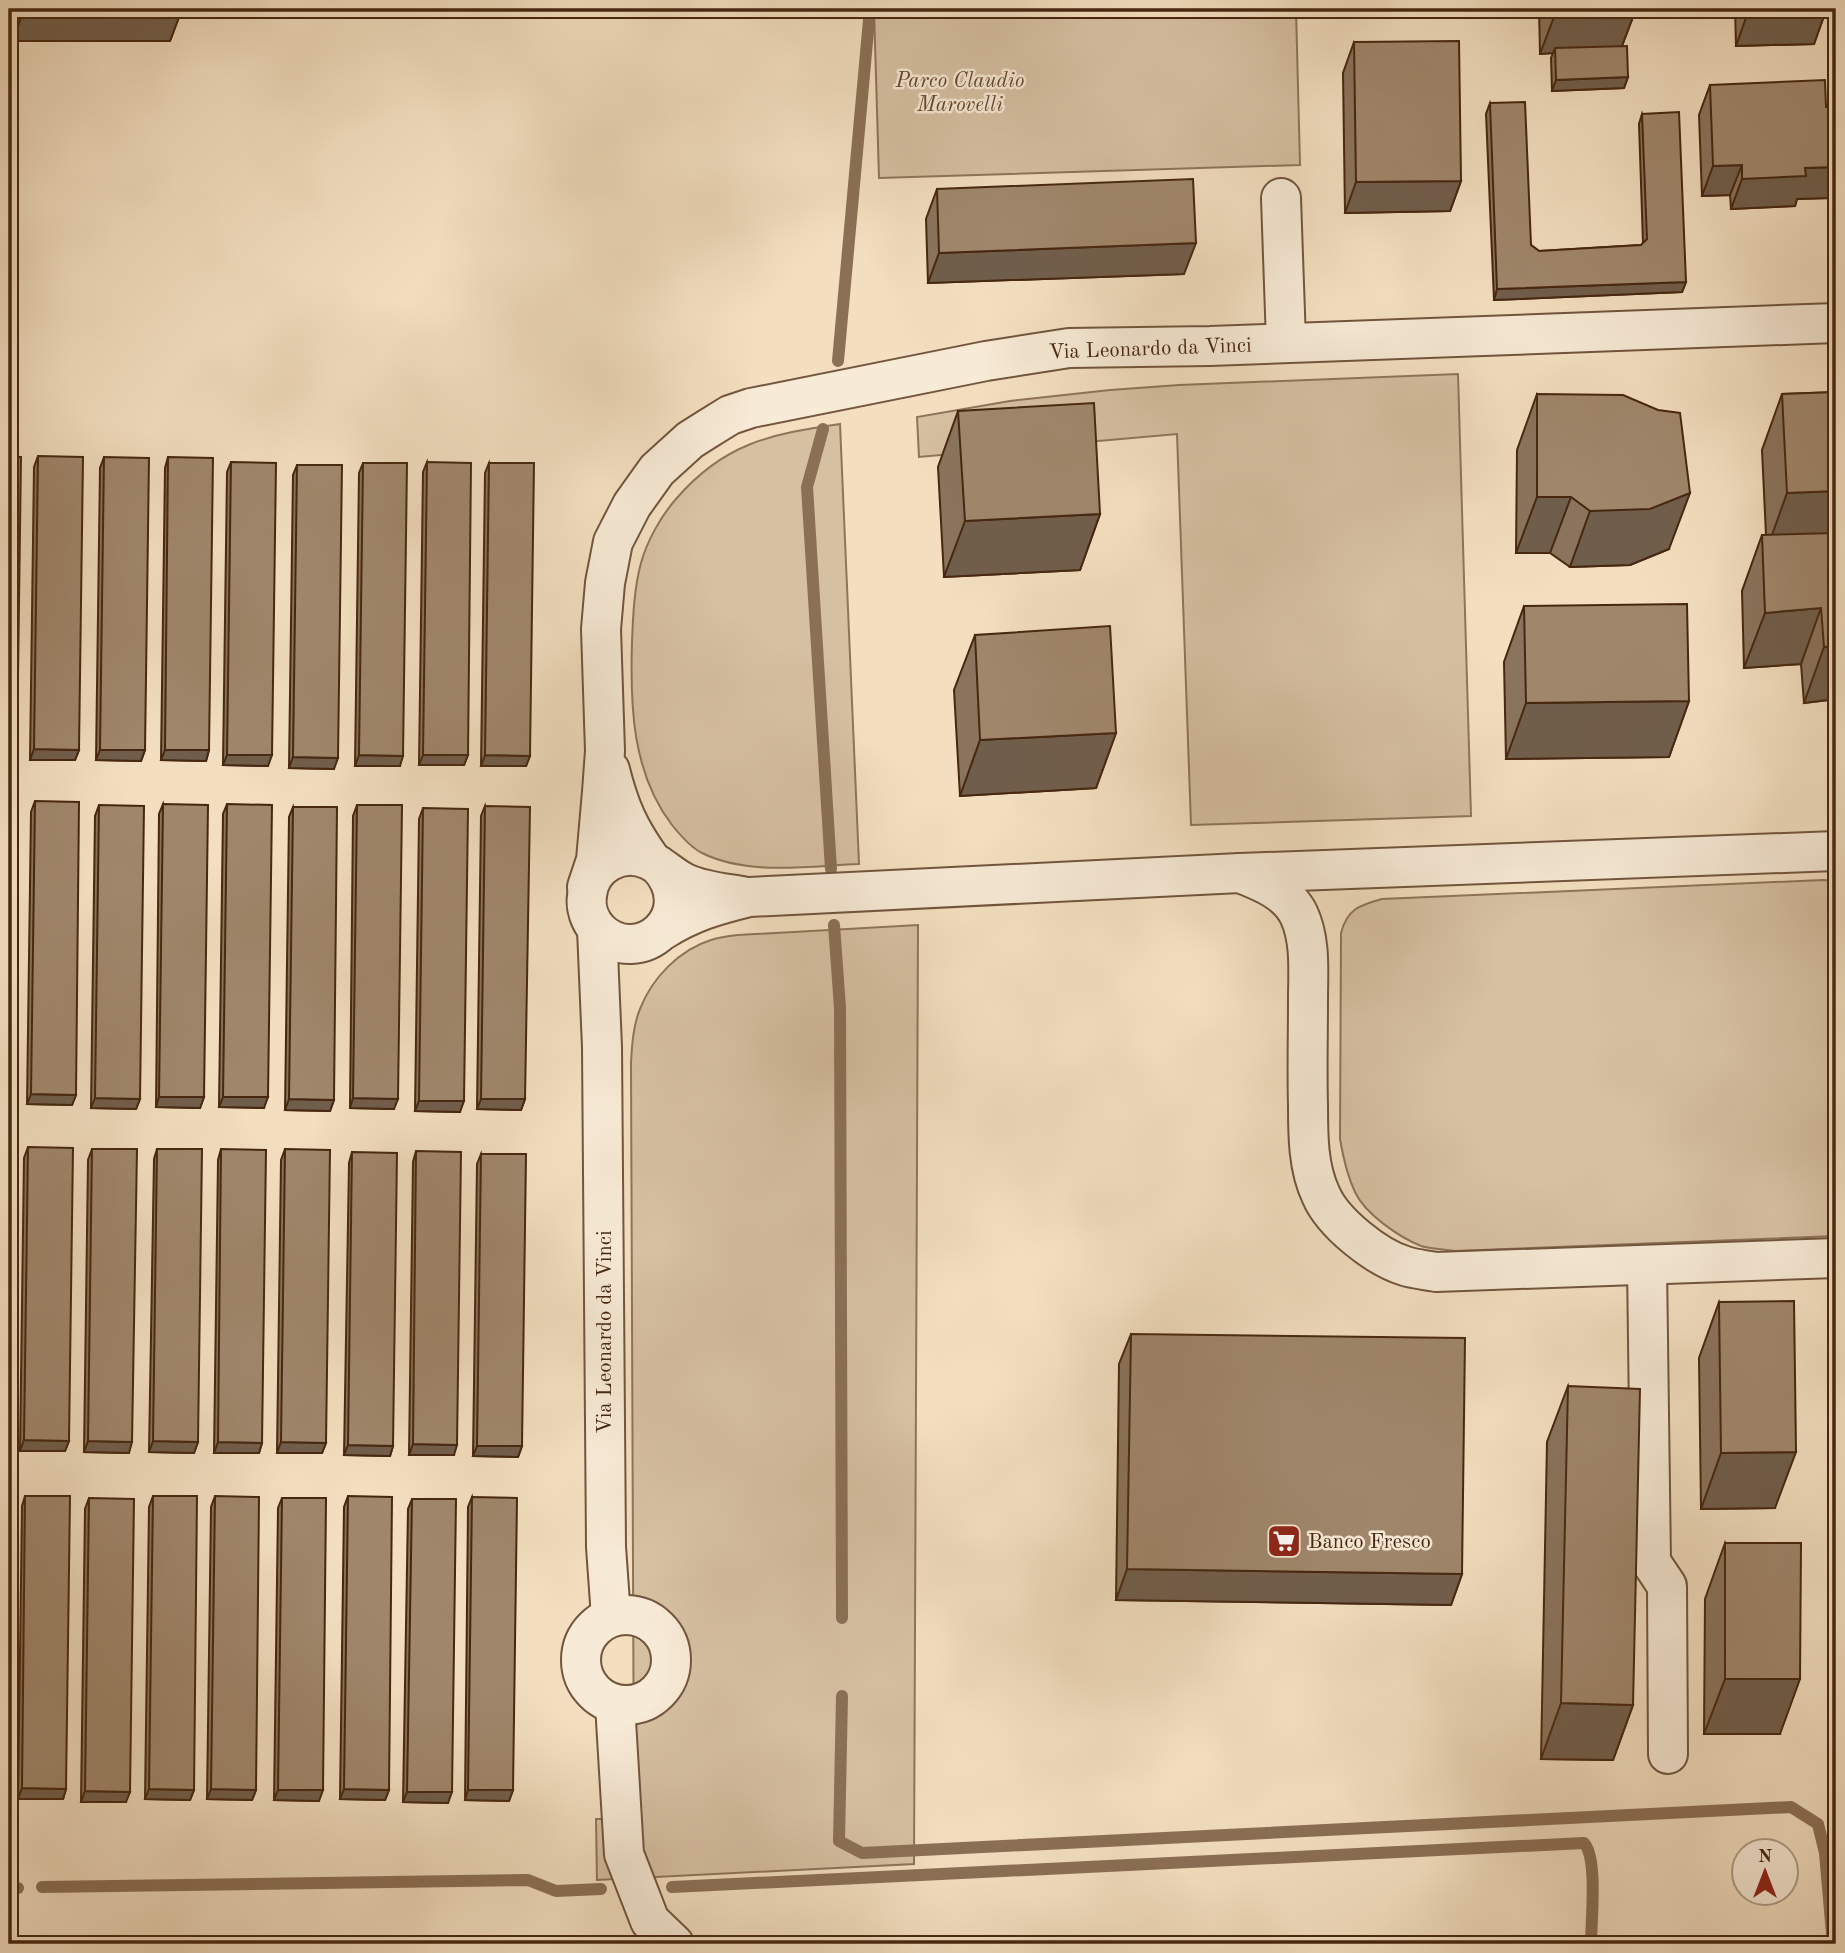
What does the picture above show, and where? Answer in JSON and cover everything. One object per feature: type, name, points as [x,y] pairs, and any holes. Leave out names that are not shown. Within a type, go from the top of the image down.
[{"type":"street","points":[[1281,198],[1286,342]]},
{"type":"street","name":"Via Leonardo da Vinci","points":[[587,887],[596,860],[605,751],[601,629],[605,583],[613,542],[632,505],[657,470],[690,440],[730,415],[751,408],[961,365],[1069,348],[1836,323]]},
{"type":"street","name":"Via Leonardo da Vinci","points":[[605,751],[616,795],[626,821],[655,863]]},
{"type":"street","points":[[749,897],[685,883],[655,863],[638,856],[625,856],[612,859],[593,875],[587,887],[586,902],[589,917],[597,929],[609,939],[623,943],[651,936],[697,911],[749,897],[1240,873],[1836,851]]},
{"type":"street","points":[[651,936],[671,917],[675,904],[674,889],[668,875],[655,863]]},
{"type":"street","points":[[1308,957],[1315,919],[1324,901],[1340,885],[1357,875],[1379,868]]},
{"type":"street","points":[[1240,873],[1279,891],[1299,915],[1308,957],[1307,1097],[1312,1164],[1320,1194],[1328,1208],[1348,1230],[1370,1248],[1403,1265],[1436,1272],[1836,1258]]},
{"type":"street","name":"Via Leonardo da Vinci","points":[[597,929],[602,1048],[606,1546],[611,1617]]},
{"type":"street","name":"Via Leonardo da Vinci","points":[[602,1048],[618,986],[651,936]]},
{"type":"street","points":[[1647,1265],[1651,1562],[1667,1586],[1668,1754]]},
{"type":"street","points":[[639,1616],[652,1622],[662,1632],[672,1656],[668,1677],[656,1695],[636,1704],[615,1704],[600,1697],[589,1685],[582,1670],[582,1653],[587,1638],[597,1625],[611,1617],[639,1616]]},
{"type":"street","points":[[615,1704],[624,1854],[650,1921],[674,1944]]},
{"type":"green space","name":"Parco Claudio Marovelli","points":[[874,9],[1296,9],[1300,165],[879,178]]},
{"type":"green space","points":[[1458,374],[1471,816],[1191,825],[1177,434],[919,457],[917,417],[1010,401],[1179,385]]},
{"type":"green space","points":[[840,424],[859,864],[779,868],[739,865],[702,853],[682,837],[659,805],[641,761],[633,714],[632,632],[641,563],[665,513],[694,480],[712,465],[731,453],[770,437]]},
{"type":"green space","points":[[1836,881],[1836,1236],[1454,1251],[1425,1247],[1412,1242],[1384,1224],[1360,1200],[1348,1173],[1340,1139],[1341,933],[1347,918],[1356,909],[1382,899]]},
{"type":"green space","points":[[918,925],[914,1864],[597,1880],[596,1819],[634,1819],[631,1063],[638,1015],[659,976],[688,951],[711,940],[738,935]]},
{"type":"building","points":[[1747,9],[1825,9],[1825,13],[1747,15]]},
{"type":"building","points":[[1459,41],[1461,181],[1356,182],[1354,42]]},
{"type":"building","points":[[1627,46],[1628,77],[1556,80],[1555,48]]},
{"type":"building","points":[[1825,80],[1826,107],[1836,106],[1836,167],[1805,168],[1806,176],[1742,179],[1742,165],[1713,166],[1710,85]]},
{"type":"building","points":[[1525,102],[1531,245],[1539,251],[1641,245],[1647,239],[1642,114],[1679,112],[1686,282],[1497,289],[1490,103]]},
{"type":"building","points":[[1193,179],[1196,243],[939,253],[937,189]]},
{"type":"building","points":[[1836,392],[1836,491],[1787,493],[1782,394]]},
{"type":"building","points":[[1537,394],[1623,395],[1658,410],[1680,413],[1690,493],[1650,509],[1590,511],[1571,497],[1537,497]]},
{"type":"building","points":[[1094,403],[1100,514],[965,521],[958,411]]},
{"type":"building","points":[[38,456],[83,457],[79,750],[34,749]]},
{"type":"building","points":[[9,457],[21,457],[17,750],[9,750]]},
{"type":"building","points":[[104,457],[149,458],[145,750],[100,750]]},
{"type":"building","points":[[168,457],[213,458],[209,750],[165,750]]},
{"type":"building","points":[[231,462],[276,463],[272,755],[227,755]]},
{"type":"building","points":[[427,462],[471,463],[468,755],[423,755]]},
{"type":"building","points":[[363,463],[407,463],[403,756],[359,755]]},
{"type":"building","points":[[489,463],[534,463],[530,756],[485,755]]},
{"type":"building","points":[[297,465],[342,465],[338,758],[293,757]]},
{"type":"building","points":[[1836,533],[1836,646],[1824,647],[1821,608],[1765,613],[1762,535]]},
{"type":"building","points":[[1687,604],[1689,701],[1526,703],[1524,606]]},
{"type":"building","points":[[1110,626],[1116,733],[980,740],[975,635]]},
{"type":"building","points":[[9,801],[13,801],[9,1094]]},
{"type":"building","points":[[35,801],[79,802],[76,1095],[31,1094]]},
{"type":"building","points":[[163,804],[208,805],[204,1097],[159,1097]]},
{"type":"building","points":[[227,804],[272,805],[268,1097],[223,1097]]},
{"type":"building","points":[[99,805],[144,806],[140,1099],[95,1098]]},
{"type":"building","points":[[357,805],[402,805],[398,1099],[353,1098]]},
{"type":"building","points":[[485,806],[530,807],[525,1099],[481,1099]]},
{"type":"building","points":[[293,807],[337,807],[334,1100],[289,1099]]},
{"type":"building","points":[[423,808],[468,809],[464,1101],[419,1101]]},
{"type":"building","points":[[28,1147],[73,1148],[69,1441],[24,1440]]},
{"type":"building","points":[[92,1149],[137,1149],[132,1442],[88,1441]]},
{"type":"building","points":[[157,1149],[202,1149],[198,1442],[153,1441]]},
{"type":"building","points":[[221,1149],[266,1150],[262,1443],[218,1442]]},
{"type":"building","points":[[285,1149],[330,1150],[326,1443],[281,1442]]},
{"type":"building","points":[[416,1151],[461,1152],[457,1445],[413,1444]]},
{"type":"building","points":[[352,1152],[397,1153],[393,1446],[348,1445]]},
{"type":"building","points":[[481,1154],[526,1154],[522,1446],[477,1446]]},
{"type":"building","points":[[1794,1301],[1796,1452],[1721,1453],[1719,1302]]},
{"type":"building","name":"Banco Fresco","points":[[1131,1334],[1465,1338],[1462,1574],[1127,1569]]},
{"type":"building","points":[[1568,1386],[1640,1389],[1633,1705],[1561,1703]]},
{"type":"building","points":[[25,1496],[70,1496],[66,1789],[22,1788]]},
{"type":"building","points":[[153,1496],[197,1496],[194,1790],[149,1789]]},
{"type":"building","points":[[215,1496],[259,1497],[256,1790],[211,1789]]},
{"type":"building","points":[[348,1496],[392,1497],[389,1790],[344,1789]]},
{"type":"building","points":[[472,1497],[517,1498],[513,1790],[468,1790]]},
{"type":"building","points":[[89,1498],[134,1499],[130,1792],[85,1791]]},
{"type":"building","points":[[282,1498],[326,1498],[323,1790],[278,1790]]},
{"type":"building","points":[[412,1499],[456,1499],[452,1792],[407,1792]]},
{"type":"building","points":[[1725,1543],[1801,1543],[1800,1679],[1725,1679]]},
{"type":"waterway","points":[[838,361],[870,9]]},
{"type":"waterway","points":[[823,429],[807,487],[831,869]]},
{"type":"waterway","points":[[834,925],[840,1008],[842,1618]]},
{"type":"waterway","points":[[842,1696],[839,1841],[862,1853],[1791,1807],[1818,1824],[1825,1853],[1832,1934]]},
{"type":"waterway","points":[[672,1887],[1584,1843],[1591,1862],[1592,1876],[1591,1944]]},
{"type":"waterway","points":[[42,1887],[528,1880],[556,1891],[601,1889]]},
{"type":"waterway","points":[[9,1888],[18,1888]]},
{"type":"place","name":"Banco Fresco","points":[[1284,1541]]}]
